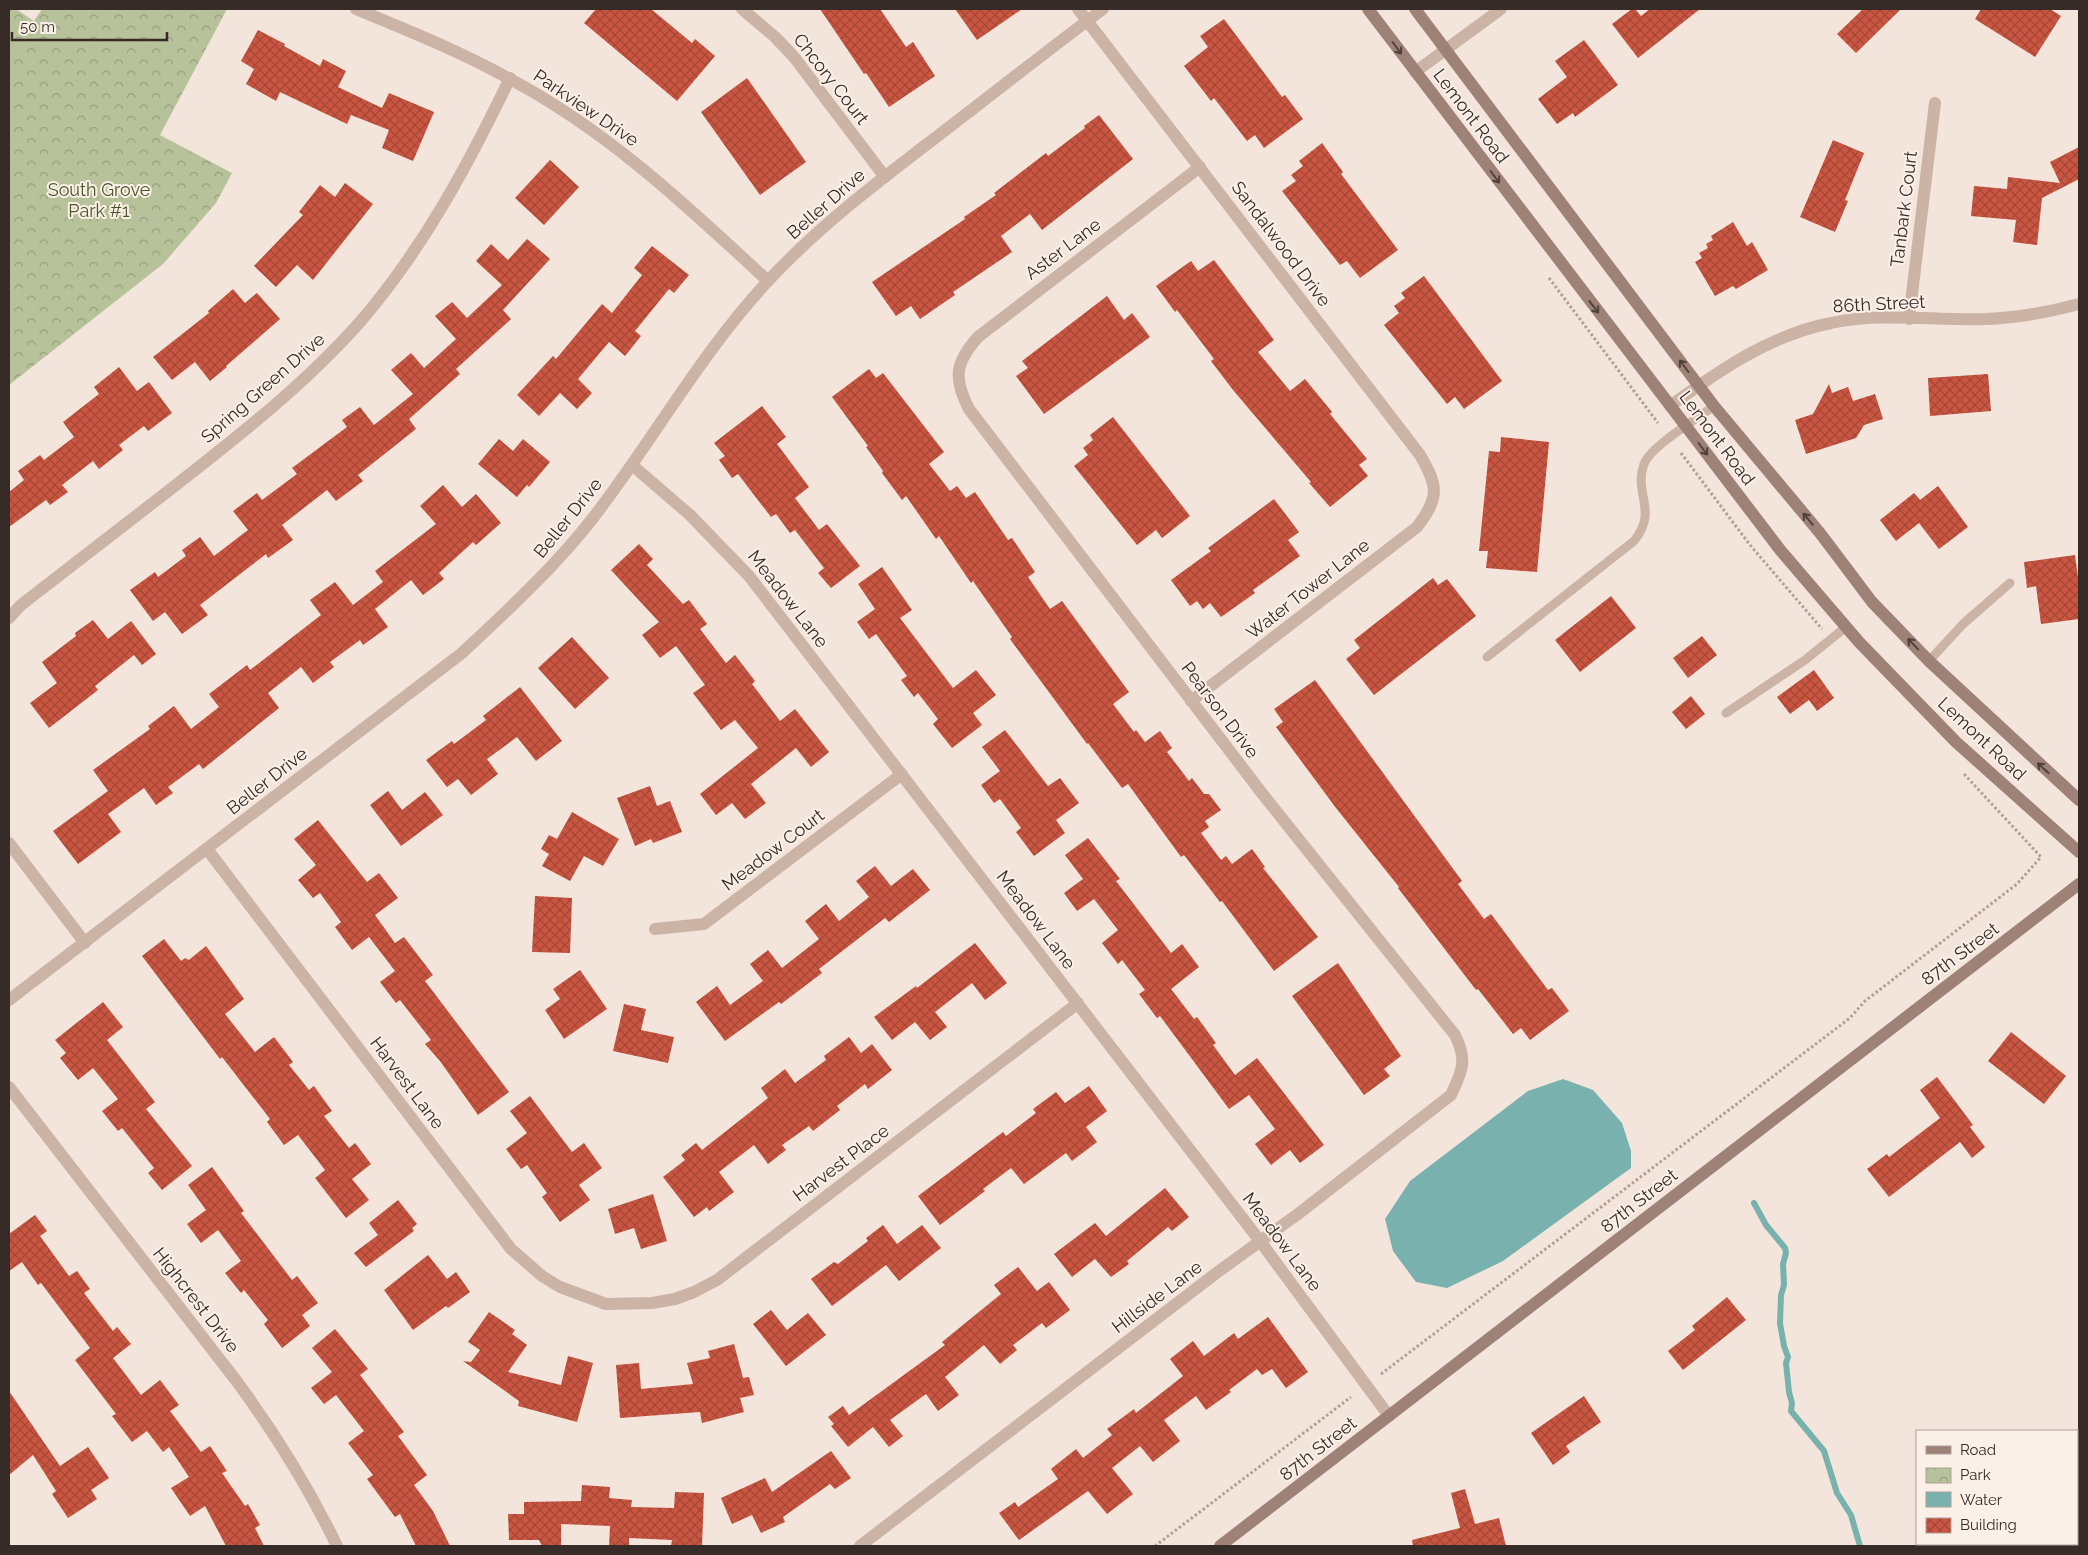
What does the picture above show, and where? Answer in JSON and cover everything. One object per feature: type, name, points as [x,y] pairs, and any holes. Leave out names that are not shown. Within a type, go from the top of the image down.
[{"type":"main road","name":"Lemont Road","points":[[1368,9],[1781,551],[1846,627],[1956,742],[2079,852]]},
{"type":"main road","name":"Lemont Road","points":[[1415,9],[1714,406],[1820,534],[1872,602],[1929,661],[2079,800]]},
{"type":"main road","name":"87th Street","points":[[1220,1546],[2079,884]]},
{"type":"street","name":"Parkview Drive","points":[[356,9],[440,44],[510,78],[593,131],[676,196],[768,281]]},
{"type":"street","name":"Chcory Court","points":[[742,9],[776,36],[794,57],[885,177]]},
{"type":"street","name":"Sandalwood Drive","points":[[1078,9],[1420,454],[1433,476],[1434,495]]},
{"type":"street","name":"Beller Drive","points":[[9,1000],[462,653],[521,599],[556,562],[592,519],[632,465],[702,362],[768,281],[827,224],[1103,9]]},
{"type":"street","points":[[1415,72],[1501,9]]},
{"type":"street","name":"Spring Green Drive","points":[[9,618],[21,605],[256,423],[303,381],[340,343],[403,267],[441,210],[473,154],[510,78]]},
{"type":"street","name":"Tanbark Court","points":[[1909,318],[1934,103]]},
{"type":"street","name":"Aster Lane","points":[[958,368],[966,351],[978,337],[1200,166]]},
{"type":"street","name":"86th Street","points":[[1670,406],[1699,385],[1768,344],[1810,327],[1857,319],[2009,318],[2079,304]]},
{"type":"street","name":"Pearson Drive","points":[[958,368],[958,383],[969,409],[1261,792],[1454,1035],[1459,1044],[1464,1067]]},
{"type":"street","name":"Meadow Lane","points":[[632,465],[690,514],[749,576],[1260,1241],[1389,1416]]},
{"type":"street","name":"Water Tower Lane","points":[[1191,701],[1417,527],[1428,512],[1434,495]]},
{"type":"street","name":"Meadow Court","points":[[655,929],[704,924],[902,774]]},
{"type":"street","points":[[9,843],[85,943]]},
{"type":"street","name":"Harvest Lane","points":[[207,849],[511,1249],[542,1276],[560,1287],[606,1304]]},
{"type":"street","name":"Harvest Place","points":[[606,1304],[652,1303],[674,1299],[694,1292],[717,1280],[1078,1004]]},
{"type":"street","name":"Hillside Lane","points":[[860,1546],[1451,1095],[1464,1067]]},
{"type":"street","name":"Highcrest Drive","points":[[9,1087],[238,1382],[269,1425],[318,1506],[337,1546]]},
{"type":"lane","points":[[1487,657],[1634,541],[1641,532],[1645,522],[1642,486],[1644,464],[1658,447],[1714,406]]},
{"type":"lane","points":[[1929,661],[1963,624],[2010,583]]},
{"type":"lane","points":[[1726,713],[1805,660],[1846,627]]},
{"type":"path","points":[[1680,453],[1750,545],[1826,633]]},
{"type":"path","points":[[1382,1374],[1850,1018],[1865,1001],[2018,884],[2040,857],[1964,773]]},
{"type":"path","points":[[1155,1546],[1351,1398]]},
{"type":"green space","name":"South Grove Park #1","points":[[9,9],[16,9],[34,21],[42,9],[227,9],[160,135],[232,173],[216,203],[163,264],[9,385]]},
{"type":"water","points":[[1563,1079],[1593,1090],[1622,1123],[1631,1151],[1631,1168],[1503,1261],[1447,1288],[1416,1282],[1393,1251],[1385,1219],[1410,1181],[1528,1091]]},
{"type":"building","points":[[596,9],[651,9],[692,43],[695,39],[715,56],[677,101],[584,23]]},
{"type":"building","points":[[820,9],[880,9],[906,47],[913,42],[935,76],[889,107]]},
{"type":"building","points":[[955,9],[1022,9],[977,40]]},
{"type":"building","points":[[1632,9],[1635,9],[1641,16],[1650,9],[1700,9],[1638,58],[1612,24]]},
{"type":"building","points":[[1863,9],[1901,9],[1856,53],[1837,34]]},
{"type":"building","points":[[1981,9],[2050,9],[2061,16],[2035,57],[1975,19]]},
{"type":"building","points":[[1224,19],[1282,97],[1285,95],[1303,119],[1264,148],[1255,135],[1247,141],[1214,98],[1211,101],[1184,66],[1208,47],[1200,36]]},
{"type":"building","points":[[258,30],[320,66],[323,59],[346,71],[338,87],[382,108],[389,93],[434,112],[413,161],[382,148],[389,130],[351,115],[347,124],[280,92],[276,101],[246,84],[254,69],[241,61]]},
{"type":"building","points":[[1584,40],[1618,85],[1575,117],[1573,113],[1557,124],[1538,99],[1567,77],[1555,61]]},
{"type":"building","points":[[747,78],[806,162],[760,195],[701,112]]},
{"type":"building","points":[[1099,115],[1133,159],[1042,230],[1030,214],[1001,236],[1012,252],[953,292],[955,295],[920,319],[911,306],[896,316],[872,282],[965,219],[964,217],[996,195],[994,193],[1046,153],[1048,156]]},
{"type":"building","points":[[1833,140],[1864,153],[1845,200],[1848,201],[1835,232],[1800,217]]},
{"type":"building","points":[[1322,143],[1343,172],[1341,174],[1398,250],[1360,278],[1347,261],[1340,265],[1282,191],[1296,181],[1291,175],[1303,166],[1299,161]]},
{"type":"building","points":[[2079,147],[2079,179],[2042,198],[2037,245],[2013,242],[2016,220],[1971,216],[1974,186],[2007,189],[2008,177],[2060,183],[2050,162]]},
{"type":"building","points":[[550,160],[579,187],[544,225],[515,198]]},
{"type":"building","points":[[345,183],[373,204],[313,280],[297,265],[276,287],[254,266],[303,215],[299,212],[320,185],[335,197]]},
{"type":"building","points":[[1733,222],[1747,246],[1752,242],[1768,270],[1736,289],[1733,286],[1715,296],[1695,262],[1702,258],[1699,253],[1708,248],[1706,244],[1713,240],[1711,236]]},
{"type":"building","points":[[527,239],[550,259],[503,310],[511,319],[456,369],[460,374],[409,419],[416,429],[358,475],[363,481],[336,501],[327,490],[282,525],[293,540],[268,558],[266,554],[200,605],[208,615],[182,634],[165,612],[153,621],[130,590],[155,572],[158,577],[186,556],[182,550],[200,537],[214,556],[248,530],[233,511],[257,493],[262,500],[297,474],[292,468],[347,427],[342,420],[360,407],[374,425],[413,394],[391,370],[411,353],[424,368],[456,339],[435,316],[452,302],[467,318],[502,285],[476,261],[491,244],[508,260]]},
{"type":"building","points":[[652,246],[689,275],[674,293],[669,289],[635,331],[641,336],[625,356],[609,342],[578,379],[592,393],[577,409],[560,393],[539,416],[517,395],[553,356],[556,359],[602,304],[612,313],[642,275],[634,268]]},
{"type":"building","points":[[1214,260],[1274,340],[1258,352],[1290,391],[1305,379],[1332,412],[1330,414],[1367,459],[1359,465],[1368,476],[1330,507],[1233,390],[1211,361],[1214,359],[1177,310],[1175,312],[1156,286],[1191,261],[1198,271]]},
{"type":"building","points":[[1424,276],[1502,381],[1464,409],[1455,397],[1447,404],[1384,325],[1399,313],[1394,306],[1405,298],[1401,293]]},
{"type":"building","points":[[233,289],[245,303],[257,293],[280,319],[210,381],[195,362],[172,380],[153,357],[209,313],[208,311]]},
{"type":"building","points":[[1107,296],[1124,320],[1132,313],[1150,337],[1044,414],[1016,376],[1028,368],[1022,361]]},
{"type":"building","points":[[119,367],[137,391],[149,382],[172,413],[148,431],[144,426],[119,445],[123,450],[99,469],[93,461],[62,485],[68,492],[50,505],[46,500],[9,527],[9,492],[24,480],[18,471],[40,455],[44,460],[74,437],[63,422],[99,394],[94,387]]},
{"type":"building","points":[[869,369],[876,378],[883,373],[944,452],[929,464],[950,491],[957,486],[966,498],[975,492],[1008,540],[1012,538],[1035,572],[1028,577],[1050,609],[1062,601],[1129,692],[1113,704],[1134,732],[1136,730],[1145,742],[1160,731],[1172,748],[1167,752],[1189,781],[1192,778],[1204,794],[1209,794],[1221,810],[1205,821],[1209,827],[1201,833],[1221,860],[1226,856],[1232,864],[1252,849],[1265,867],[1263,868],[1318,937],[1274,971],[1222,901],[1220,902],[1184,855],[1181,857],[1128,784],[1122,788],[1087,744],[1010,639],[1012,637],[973,581],[971,583],[939,536],[936,539],[906,496],[902,500],[882,473],[883,471],[866,447],[868,446],[832,397]]},
{"type":"building","points":[[1988,374],[1991,411],[1930,416],[1928,378]]},
{"type":"building","points":[[1829,384],[1832,393],[1848,387],[1853,401],[1875,394],[1883,419],[1864,425],[1856,438],[1806,454],[1795,420],[1813,414]]},
{"type":"building","points":[[762,406],[786,437],[777,444],[809,487],[795,498],[819,530],[827,524],[860,566],[831,588],[818,573],[824,568],[795,530],[790,533],[776,514],[771,517],[738,474],[732,478],[719,460],[725,456],[714,443]]},
{"type":"building","points":[[1113,417],[1190,516],[1162,538],[1156,530],[1137,545],[1074,466],[1088,455],[1083,448],[1093,440],[1090,435]]},
{"type":"building","points":[[1501,437],[1549,442],[1537,572],[1486,568],[1488,551],[1479,551],[1489,451],[1500,452]]},
{"type":"building","points":[[499,439],[513,451],[523,439],[550,462],[529,487],[527,485],[517,497],[478,464]]},
{"type":"building","points":[[443,485],[462,507],[476,494],[501,523],[476,545],[473,542],[439,573],[444,579],[423,595],[411,580],[375,609],[388,627],[363,645],[360,640],[330,662],[334,667],[313,683],[301,667],[268,693],[279,708],[203,769],[199,764],[168,787],[173,793],[156,805],[144,788],[108,814],[121,832],[78,864],[53,831],[108,791],[93,770],[150,729],[148,726],[174,706],[191,729],[219,707],[209,694],[247,665],[250,670],[321,615],[310,600],[335,582],[353,605],[383,582],[375,571],[436,524],[420,506]]},
{"type":"building","points":[[1938,486],[1968,527],[1939,549],[1919,523],[1896,541],[1880,520],[1914,493],[1920,500]]},
{"type":"building","points":[[1274,499],[1299,532],[1288,540],[1300,556],[1253,590],[1255,593],[1221,617],[1210,603],[1203,609],[1197,601],[1190,606],[1171,580],[1211,551],[1208,548]]},
{"type":"building","points":[[639,544],[653,559],[647,565],[683,604],[689,600],[707,624],[700,629],[726,663],[735,655],[755,681],[752,684],[780,721],[795,709],[829,752],[811,767],[796,748],[751,784],[766,803],[745,819],[732,803],[716,815],[700,794],[758,748],[735,720],[721,730],[693,693],[705,685],[676,646],[660,658],[642,635],[659,622],[611,570]]},
{"type":"building","points":[[2075,555],[2079,585],[2079,619],[2041,624],[2036,586],[2027,588],[2024,562]]},
{"type":"building","points":[[882,567],[912,610],[900,618],[953,688],[976,670],[996,695],[973,713],[982,725],[952,748],[933,724],[938,719],[918,693],[914,697],[901,680],[907,676],[876,634],[869,639],[857,622],[875,609],[858,584]]},
{"type":"building","points":[[1433,578],[1438,585],[1447,579],[1476,616],[1374,695],[1346,659],[1360,648],[1354,640]]},
{"type":"building","points":[[1611,596],[1636,628],[1580,672],[1555,640]]},
{"type":"building","points":[[93,620],[108,639],[131,621],[156,654],[142,665],[134,655],[95,686],[98,690],[49,728],[30,703],[57,683],[42,662],[76,636],[75,633]]},
{"type":"building","points":[[1702,636],[1717,655],[1688,678],[1673,658]]},
{"type":"building","points":[[572,637],[609,678],[575,709],[538,668]]},
{"type":"building","points":[[1814,670],[1834,698],[1817,711],[1809,700],[1790,714],[1777,697]]},
{"type":"building","points":[[1315,680],[1462,881],[1458,884],[1484,919],[1491,914],[1548,990],[1552,988],[1569,1011],[1530,1040],[1521,1028],[1513,1034],[1478,989],[1476,990],[1276,727],[1283,722],[1274,709]]},
{"type":"building","points":[[520,687],[562,741],[536,761],[517,737],[487,759],[498,774],[471,795],[458,779],[447,787],[426,760],[452,741],[454,744],[486,720],[483,716]]},
{"type":"building","points":[[1691,696],[1705,714],[1686,729],[1672,712]]},
{"type":"building","points":[[1005,730],[1048,786],[1060,778],[1079,803],[1056,820],[1065,833],[1034,856],[1016,832],[1021,828],[1000,799],[994,803],[981,785],[1000,771],[982,747]]},
{"type":"building","points":[[650,786],[657,806],[670,801],[682,832],[653,843],[651,839],[635,846],[617,798]]},
{"type":"building","points":[[388,791],[402,810],[425,792],[443,815],[401,846],[370,805]]},
{"type":"building","points":[[572,812],[619,839],[603,866],[584,856],[570,881],[542,866],[549,854],[541,849],[549,835],[557,839]]},
{"type":"building","points":[[318,820],[367,882],[379,873],[398,898],[375,915],[395,943],[404,937],[433,975],[425,981],[509,1092],[478,1115],[440,1061],[425,1044],[431,1040],[400,1000],[396,1003],[380,982],[395,971],[369,937],[352,950],[335,927],[341,922],[320,893],[313,898],[298,880],[316,865],[294,839]]},
{"type":"building","points":[[1088,838],[1120,879],[1116,881],[1171,953],[1182,944],[1199,967],[1171,989],[1194,1019],[1197,1017],[1216,1043],[1213,1045],[1235,1075],[1257,1058],[1324,1145],[1300,1163],[1290,1150],[1271,1165],[1255,1144],[1275,1129],[1249,1095],[1229,1109],[1160,1016],[1157,1018],[1139,994],[1145,990],[1122,960],[1118,964],[1102,943],[1118,930],[1094,899],[1077,911],[1064,893],[1083,879],[1065,855]]},
{"type":"building","points":[[875,866],[891,886],[913,869],[930,890],[889,922],[885,918],[819,969],[822,973],[781,1004],[779,1002],[725,1041],[696,1002],[717,986],[730,1005],[763,981],[750,964],[768,950],[782,968],[819,939],[805,921],[826,904],[839,921],[869,897],[856,881]]},
{"type":"building","points":[[535,896],[572,898],[570,953],[532,952]]},
{"type":"building","points":[[164,939],[181,961],[185,958],[189,960],[206,946],[244,999],[225,1014],[255,1052],[274,1037],[293,1062],[289,1065],[309,1090],[314,1086],[332,1111],[324,1116],[349,1148],[355,1143],[371,1164],[352,1179],[369,1200],[346,1218],[315,1178],[325,1170],[298,1135],[284,1145],[267,1122],[270,1119],[222,1057],[220,1059],[142,956]]},
{"type":"building","points":[[975,943],[1007,983],[985,1000],[972,983],[935,1012],[947,1027],[930,1040],[915,1022],[892,1040],[874,1017],[916,986],[917,988]]},
{"type":"building","points":[[1338,963],[1401,1056],[1384,1069],[1390,1076],[1364,1095],[1292,996]]},
{"type":"building","points":[[580,970],[607,1009],[564,1039],[545,1010],[560,999],[553,989]]},
{"type":"building","points":[[103,1002],[123,1027],[107,1040],[155,1102],[146,1109],[192,1166],[162,1190],[148,1173],[154,1168],[122,1128],[118,1131],[102,1111],[118,1099],[93,1068],[78,1080],[60,1058],[66,1053],[55,1040]]},
{"type":"building","points":[[624,1004],[646,1009],[641,1030],[674,1037],[668,1063],[613,1051]]},
{"type":"building","points":[[2011,1032],[2066,1076],[2044,1104],[1988,1061]]},
{"type":"building","points":[[849,1037],[861,1053],[872,1044],[892,1070],[868,1089],[865,1084],[837,1106],[840,1110],[813,1131],[809,1126],[782,1145],[786,1150],[768,1164],[754,1145],[719,1172],[734,1192],[709,1211],[707,1207],[694,1217],[663,1177],[685,1160],[681,1155],[696,1143],[702,1150],[768,1098],[761,1088],[785,1069],[795,1083],[826,1060],[824,1056]]},
{"type":"building","points":[[1937,1077],[1973,1125],[1970,1127],[1985,1147],[1972,1158],[1960,1142],[1889,1197],[1867,1169],[1887,1154],[1889,1157],[1940,1118],[1920,1090]]},
{"type":"building","points":[[1089,1086],[1107,1111],[1086,1127],[1097,1142],[1072,1161],[1066,1153],[1024,1184],[1011,1168],[983,1189],[985,1191],[940,1225],[918,1196],[1003,1132],[1006,1136],[1036,1113],[1033,1109],[1056,1092],[1065,1103]]},
{"type":"building","points":[[530,1096],[572,1152],[584,1143],[602,1168],[579,1185],[590,1200],[560,1222],[542,1197],[547,1193],[527,1165],[521,1169],[506,1149],[527,1133],[510,1111]]},
{"type":"building","points":[[212,1167],[244,1211],[241,1213],[292,1280],[297,1276],[318,1303],[302,1315],[310,1326],[282,1348],[264,1324],[268,1320],[244,1290],[241,1293],[225,1273],[241,1261],[218,1230],[201,1243],[187,1224],[206,1210],[188,1185]]},
{"type":"building","points":[[1165,1188],[1189,1217],[1172,1231],[1168,1227],[1127,1261],[1129,1264],[1111,1277],[1095,1259],[1072,1277],[1054,1254],[1095,1223],[1106,1236]]},
{"type":"building","points":[[653,1194],[667,1241],[641,1249],[634,1228],[615,1234],[608,1209]]},
{"type":"building","points":[[398,1200],[417,1224],[412,1228],[414,1231],[366,1267],[354,1253],[378,1235],[369,1223]]},
{"type":"building","points":[[35,1215],[47,1231],[40,1236],[69,1276],[77,1271],[90,1289],[84,1293],[113,1331],[117,1327],[131,1344],[113,1358],[141,1395],[160,1380],[179,1405],[170,1411],[201,1452],[210,1446],[227,1471],[222,1473],[245,1506],[248,1504],[260,1525],[255,1528],[264,1546],[226,1546],[205,1506],[190,1516],[171,1488],[189,1477],[169,1447],[163,1452],[147,1431],[132,1442],[112,1416],[116,1414],[75,1360],[90,1348],[41,1283],[38,1285],[22,1262],[9,1271],[9,1234]]},
{"type":"building","points":[[883,1225],[897,1244],[922,1225],[941,1248],[899,1281],[886,1265],[832,1306],[811,1279],[834,1262],[838,1264],[868,1241],[866,1238]]},
{"type":"building","points":[[428,1255],[447,1279],[456,1272],[470,1292],[448,1308],[446,1306],[413,1330],[384,1290]]},
{"type":"building","points":[[1018,1267],[1037,1291],[1049,1282],[1070,1310],[1046,1328],[1042,1323],[1013,1345],[1017,1350],[1000,1364],[984,1345],[945,1377],[959,1395],[938,1411],[926,1394],[890,1420],[903,1436],[889,1447],[873,1427],[848,1447],[831,1426],[834,1424],[828,1417],[843,1406],[849,1415],[945,1345],[942,1342],[1001,1294],[994,1285]]},
{"type":"building","points":[[1727,1297],[1746,1320],[1683,1370],[1668,1351],[1695,1330],[1692,1326]]},
{"type":"building","points":[[771,1310],[787,1330],[808,1313],[826,1335],[786,1366],[753,1324]]},
{"type":"building","points":[[489,1312],[515,1330],[512,1334],[527,1345],[508,1372],[561,1385],[568,1356],[593,1363],[577,1422],[518,1406],[519,1401],[463,1361],[471,1362],[480,1350],[468,1342]]},
{"type":"building","points":[[1268,1317],[1308,1372],[1286,1388],[1272,1369],[1262,1375],[1257,1369],[1229,1390],[1231,1392],[1206,1410],[1196,1396],[1164,1420],[1180,1441],[1153,1462],[1140,1446],[1112,1468],[1133,1494],[1107,1514],[1088,1491],[1019,1540],[999,1513],[1015,1502],[1018,1507],[1058,1479],[1051,1469],[1076,1449],[1083,1458],[1112,1435],[1107,1429],[1134,1409],[1136,1413],[1183,1376],[1170,1359],[1193,1341],[1204,1356],[1234,1333],[1238,1339]]},
{"type":"building","points":[[335,1329],[368,1369],[360,1375],[404,1432],[398,1436],[427,1475],[414,1485],[433,1511],[450,1546],[416,1546],[400,1514],[395,1517],[367,1479],[373,1475],[348,1443],[364,1431],[336,1395],[324,1404],[311,1388],[332,1372],[312,1348]]},
{"type":"building","points":[[734,1344],[743,1378],[749,1377],[754,1395],[740,1398],[744,1412],[702,1423],[700,1412],[620,1418],[616,1365],[639,1363],[641,1389],[693,1384],[687,1363],[710,1358],[708,1351]]},
{"type":"building","points":[[9,1391],[60,1466],[88,1447],[109,1478],[91,1490],[97,1499],[68,1518],[52,1494],[56,1491],[33,1455],[9,1475]]},
{"type":"building","points":[[1584,1396],[1601,1422],[1566,1446],[1570,1452],[1553,1465],[1531,1433]]},
{"type":"building","points":[[831,1451],[851,1478],[835,1489],[830,1484],[783,1517],[785,1522],[761,1533],[752,1515],[732,1524],[721,1498],[765,1478],[772,1492]]},
{"type":"building","points":[[582,1485],[610,1487],[609,1498],[632,1500],[631,1507],[674,1508],[675,1492],[704,1493],[702,1546],[671,1546],[672,1540],[629,1538],[629,1546],[609,1546],[610,1526],[561,1524],[561,1546],[542,1546],[539,1540],[509,1540],[508,1514],[524,1514],[524,1502],[581,1501]]},
{"type":"building","points":[[1465,1489],[1475,1524],[1499,1518],[1506,1546],[1413,1546],[1412,1540],[1460,1528],[1451,1493]]},
{"type":"waterway","points":[[1754,1203],[1766,1225],[1785,1248],[1786,1253],[1783,1264],[1784,1285],[1781,1295],[1780,1323],[1788,1357],[1786,1363],[1792,1403],[1791,1411],[1824,1451],[1837,1493],[1851,1515],[1860,1546]]}]
